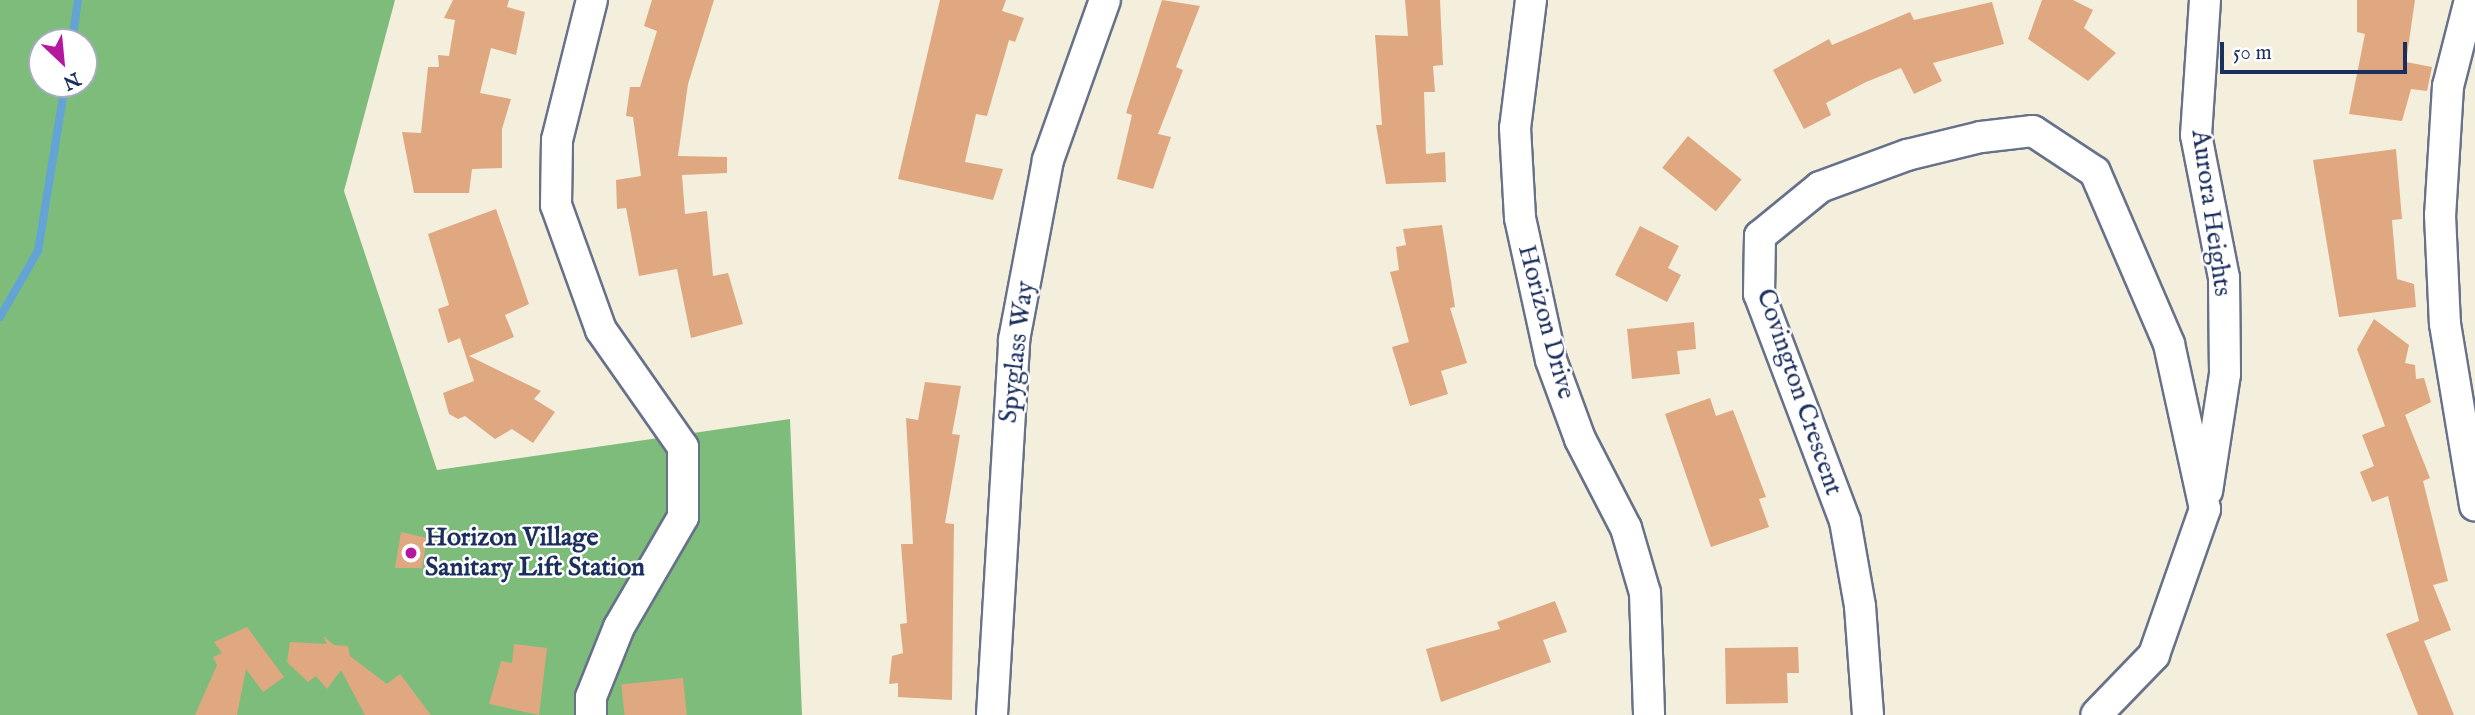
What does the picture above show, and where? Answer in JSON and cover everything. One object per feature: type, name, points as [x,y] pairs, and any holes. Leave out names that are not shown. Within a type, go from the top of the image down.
[{"type":"street","points":[[592,0],[557,140],[556,205],[601,330],[683,447],[683,517],[619,626],[591,697],[592,715]]},
{"type":"street","name":"Spyglass Way","points":[[992,715],[1014,340],[1048,160],[1105,0]]},
{"type":"street","name":"Horizon Drive","points":[[1531,0],[1515,128],[1520,218],[1551,360],[1580,439],[1626,528],[1645,593],[1649,715]]},
{"type":"street","name":"Aurora Heights","points":[[2204,0],[2196,135],[2224,278],[2225,374],[2205,509]]},
{"type":"street","points":[[2470,0],[2448,86],[2440,215],[2445,324],[2475,506]]},
{"type":"street","name":"Covington Crescent","points":[[1868,715],[1860,606],[1845,521],[1759,294],[1760,236],[1820,187],[1906,155],[1982,137],[2033,131],[2095,172],[2169,344],[2205,509]]},
{"type":"street","points":[[2096,715],[2154,655],[2205,509]]},
{"type":"green space","points":[[0,0],[395,0],[344,191],[437,470],[790,419],[802,715],[0,715]]},
{"type":"building","points":[[453,0],[509,0],[507,7],[525,12],[516,55],[491,48],[480,93],[511,99],[502,129],[502,168],[472,169],[469,193],[414,193],[402,132],[421,133],[428,67],[439,67],[438,55],[449,56],[455,20],[444,18]]},
{"type":"building","points":[[652,0],[714,0],[688,84],[678,156],[727,157],[727,173],[682,175],[685,214],[707,211],[713,276],[728,273],[743,324],[691,338],[677,269],[639,276],[626,208],[617,209],[616,180],[641,176],[633,117],[626,116],[630,87],[640,87],[657,31],[644,26]]},
{"type":"building","points":[[940,0],[1006,0],[1002,11],[1024,18],[1015,42],[1009,40],[987,116],[976,114],[965,162],[1003,169],[993,200],[898,179]]},
{"type":"building","points":[[1162,0],[1200,6],[1176,67],[1183,70],[1158,134],[1171,137],[1153,189],[1117,179],[1132,115],[1126,113]]},
{"type":"building","points":[[1405,0],[1440,0],[1443,65],[1433,66],[1435,92],[1424,92],[1426,154],[1445,152],[1446,182],[1386,184],[1376,125],[1382,125],[1375,35],[1408,36]]},
{"type":"building","points":[[2042,0],[2073,0],[2093,10],[2084,28],[2116,53],[2088,81],[2028,39]]},
{"type":"building","points":[[2357,0],[2415,0],[2406,62],[2432,67],[2427,91],[2411,89],[2402,121],[2349,114],[2365,34],[2357,32]]},
{"type":"building","points":[[1992,2],[2004,44],[1933,63],[1942,81],[1914,94],[1901,68],[1866,82],[1826,103],[1831,115],[1804,129],[1773,70],[1829,39],[1832,45],[1910,12],[1914,20]]},
{"type":"building","points":[[1688,136],[1742,179],[1716,211],[1662,168]]},
{"type":"building","points":[[2396,149],[2402,219],[2392,220],[2397,279],[2414,284],[2416,307],[2339,317],[2313,160]]},
{"type":"building","points":[[496,209],[529,304],[505,315],[514,337],[469,356],[541,391],[534,399],[555,412],[533,443],[512,429],[495,439],[465,416],[458,419],[449,414],[443,393],[474,381],[460,338],[448,343],[438,309],[449,305],[428,234]]},
{"type":"building","points":[[1442,225],[1455,307],[1450,308],[1467,363],[1441,371],[1448,394],[1410,406],[1392,347],[1409,342],[1390,272],[1399,270],[1396,247],[1406,245],[1403,229]]},
{"type":"building","points":[[1640,226],[1679,246],[1668,268],[1681,275],[1667,302],[1615,275]]},
{"type":"building","points":[[2374,319],[2409,345],[2405,363],[2415,365],[2416,379],[2424,378],[2431,402],[2405,415],[2430,478],[2423,481],[2448,581],[2433,585],[2451,630],[2424,641],[2454,715],[2418,715],[2386,634],[2419,621],[2388,496],[2372,502],[2360,472],[2374,466],[2362,435],[2385,426],[2357,349]]},
{"type":"building","points":[[1694,322],[1696,349],[1677,351],[1680,374],[1632,379],[1627,329]]},
{"type":"building","points":[[925,382],[961,386],[952,434],[960,435],[945,523],[954,524],[952,700],[898,697],[898,683],[889,684],[892,656],[903,653],[900,624],[907,623],[901,544],[913,544],[906,418],[918,420]]},
{"type":"building","points":[[1710,398],[1716,416],[1733,410],[1766,497],[1759,499],[1769,527],[1711,547],[1665,414]]},
{"type":"building","name":"Horizon Village Sanitary Lift Station","points":[[401,532],[427,538],[422,568],[395,568]]},
{"type":"building","points":[[1555,601],[1567,632],[1543,640],[1551,662],[1441,702],[1426,649],[1500,629],[1497,622]]},
{"type":"building","points":[[247,627],[284,677],[263,692],[246,669],[237,715],[195,715],[217,665],[213,657],[222,653],[214,642]]},
{"type":"building","points":[[323,636],[334,645],[348,646],[350,656],[387,684],[400,674],[431,715],[365,715],[341,670],[327,689],[316,676],[308,682],[287,662],[290,642],[327,644]]},
{"type":"building","points":[[514,644],[547,648],[539,715],[489,704],[501,661],[512,663]]},
{"type":"building","points":[[1798,647],[1799,673],[1787,673],[1788,703],[1726,704],[1725,648]]},
{"type":"building","points":[[683,678],[687,715],[625,715],[621,684]]},
{"type":"waterway","points":[[74,28],[78,0]]},
{"type":"waterway","points":[[0,317],[38,251],[63,98]]},
{"type":"place","name":"Horizon Village Sanitary Lift Station","points":[[411,553]]}]
